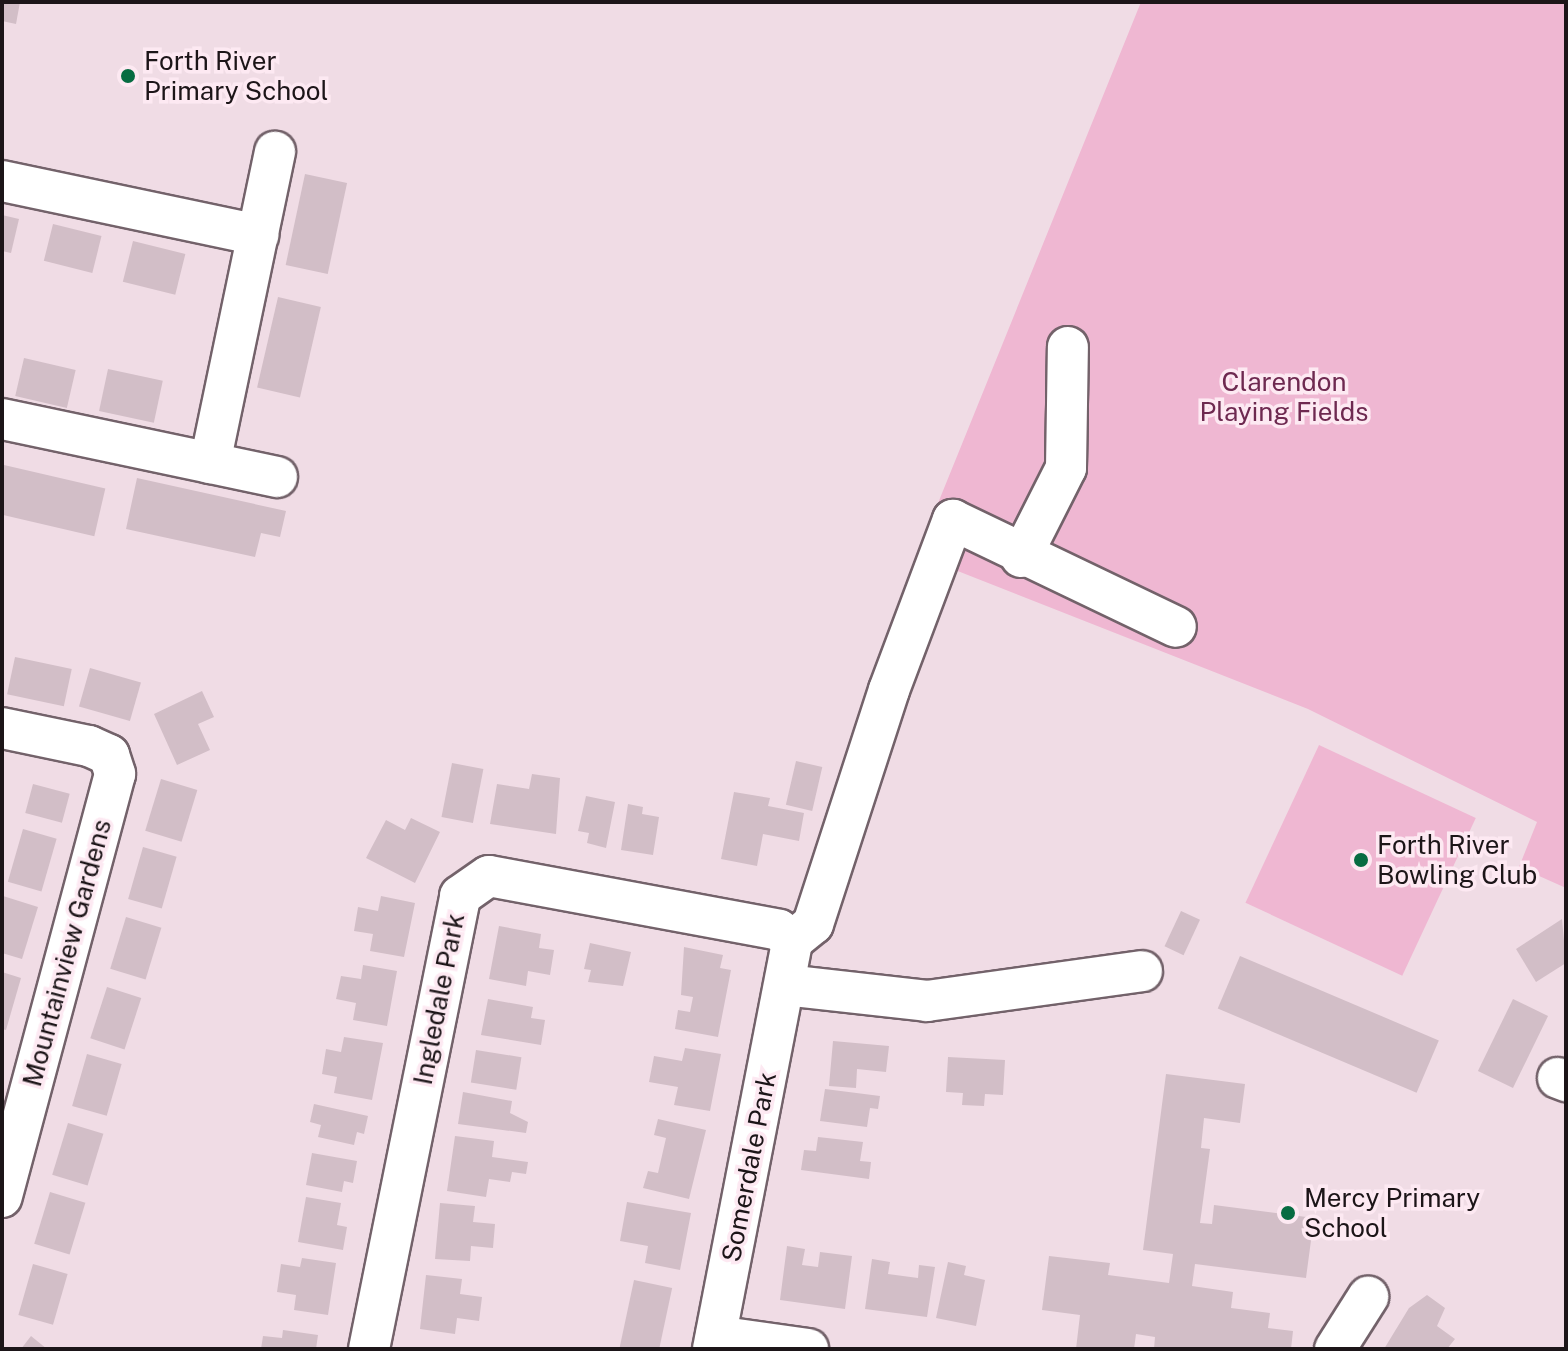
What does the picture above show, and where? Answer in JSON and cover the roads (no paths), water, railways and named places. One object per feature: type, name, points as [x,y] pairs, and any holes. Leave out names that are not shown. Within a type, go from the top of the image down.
[{"type":"street","points":[[210,463],[275,152]]},
{"type":"street","points":[[2,181],[258,235]]},
{"type":"street","points":[[1021,557],[1066,468],[1068,347]]},
{"type":"street","points":[[2,419],[277,477]]},
{"type":"street","points":[[792,941],[813,924],[889,690],[953,520],[1021,557],[1176,627]]},
{"type":"street","name":"Mountainview Gardens","points":[[2,728],[89,746],[109,755],[115,774],[18,1067],[2,1197]]},
{"type":"street","name":"Ingledale Park","points":[[369,1349],[460,896],[489,876],[779,930],[792,941]]},
{"type":"street","name":"Somerdale Park","points":[[714,1342],[792,941]]},
{"type":"street","points":[[785,985],[927,1001],[1142,971]]},
{"type":"street","points":[[1335,1349],[1368,1297]]},
{"type":"street","points":[[714,1342],[808,1349]]},
{"type":"place","name":"Forth River Primary School","points":[[128,76]]},
{"type":"place","name":"Forth River Bowling Club","points":[[1361,860]]},
{"type":"place","name":"Mercy Primary School","points":[[1288,1213]]},
{"type":"park label","name":"Clarendon Playing Fields","points":[[1284,397]]}]
